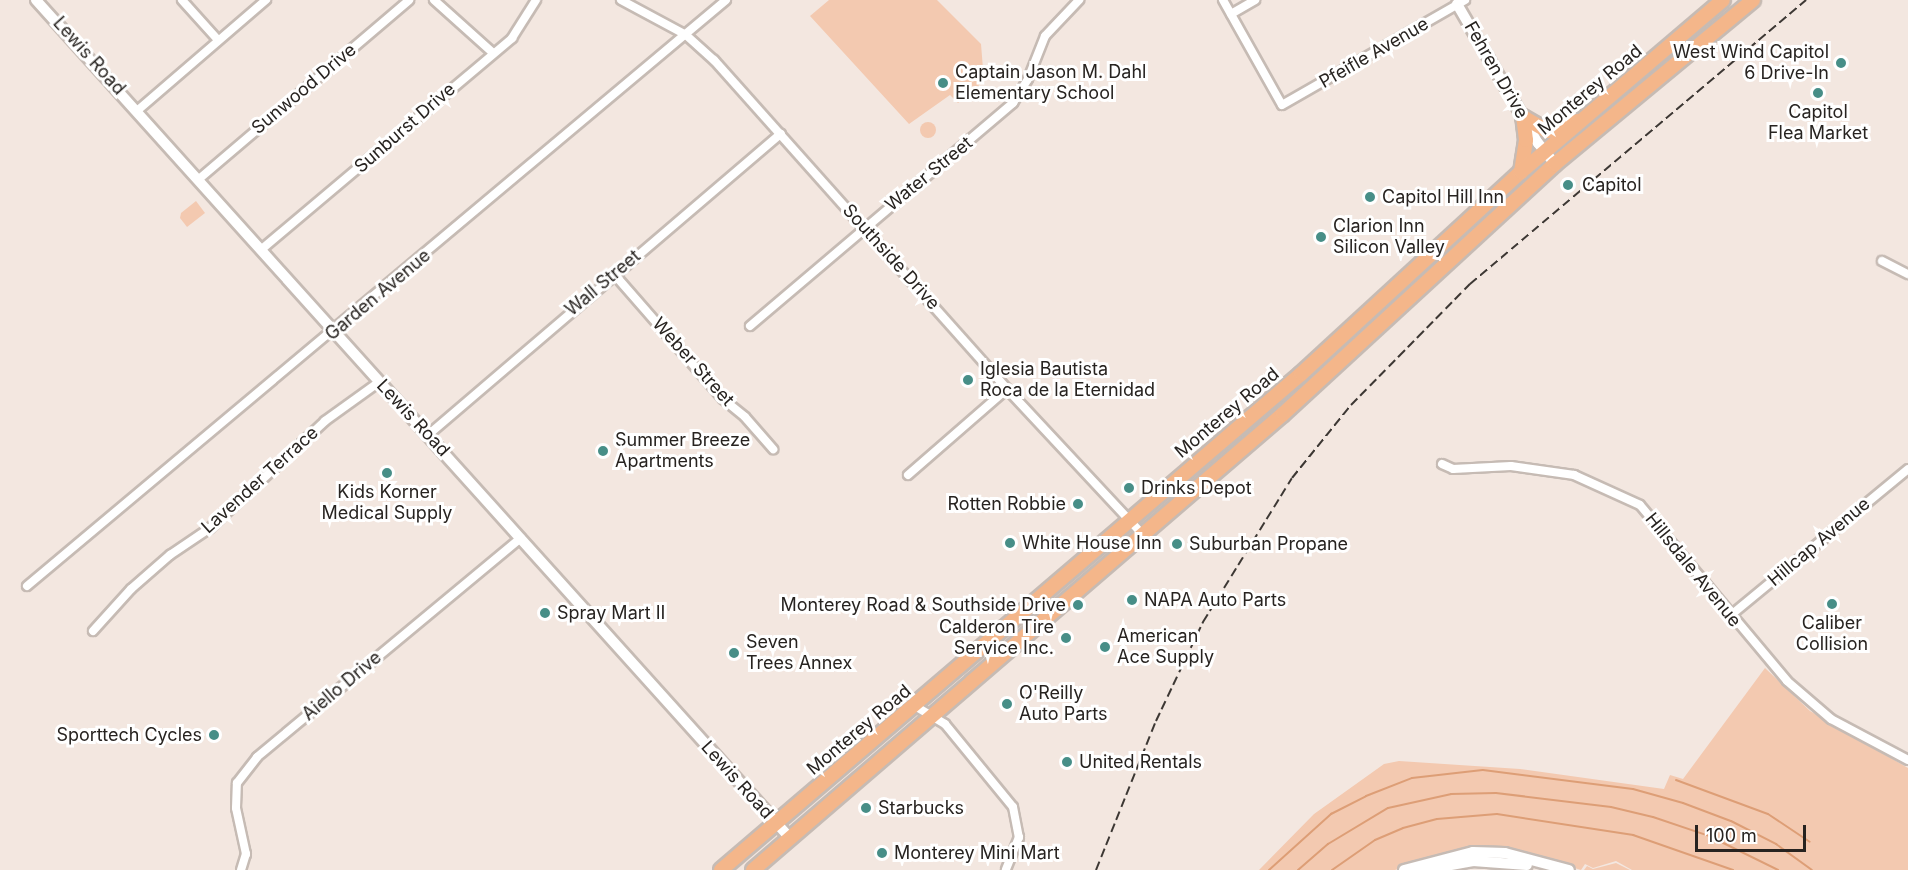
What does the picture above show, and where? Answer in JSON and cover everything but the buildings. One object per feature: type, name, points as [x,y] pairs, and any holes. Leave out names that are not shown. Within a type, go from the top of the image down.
[{"type":"main road","name":"Monterey Road","points":[[721,870],[1324,353],[1521,172],[1723,0]]},
{"type":"main road","name":"Monterey Road","points":[[753,870],[1143,535],[1336,365],[1555,164],[1753,0]]},
{"type":"main road","points":[[1523,117],[1547,131],[1584,118]]},
{"type":"main road","points":[[1521,172],[1526,140],[1523,117]]},
{"type":"main road","points":[[1324,353],[1336,365]]},
{"type":"street","name":"Lewis Road","points":[[36,0],[263,248],[334,332],[789,837]]},
{"type":"street","points":[[182,0],[218,40]]},
{"type":"street","points":[[138,110],[266,0]]},
{"type":"street","name":"Sunwood Drive","points":[[199,179],[409,0]]},
{"type":"street","points":[[434,0],[493,52]]},
{"type":"street","name":"Sunburst Drive","points":[[263,248],[512,38],[536,0]]},
{"type":"street","name":"Southside Drive","points":[[621,0],[686,34],[781,134],[1007,389],[1143,535]]},
{"type":"street","name":"Garden Avenue","points":[[27,586],[334,332],[726,0]]},
{"type":"street","name":"Water Street","points":[[750,326],[1013,103],[1028,80],[1045,36],[1079,0]]},
{"type":"street","points":[[1223,0],[1231,14],[1255,0]]},
{"type":"street","name":"Pfeifle Avenue","points":[[1231,14],[1282,105],[1461,2]]},
{"type":"street","name":"Fehren Drive","points":[[1461,2],[1523,117],[1555,164]]},
{"type":"street","name":"Wall Street","points":[[428,435],[614,274],[781,134]]},
{"type":"street","points":[[1882,261],[1908,274]]},
{"type":"street","name":"Weber Street","points":[[614,274],[723,399],[745,417],[773,449]]},
{"type":"street","name":"Lavender Terrace","points":[[93,631],[130,589],[170,555],[210,528],[325,421],[379,382]]},
{"type":"street","points":[[908,475],[1007,389]]},
{"type":"street","name":"Hillsdale Avenue","points":[[1442,464],[1453,469],[1511,466],[1553,472],[1609,488],[1640,505],[1787,681],[1831,719],[1908,759]]},
{"type":"street","name":"Hillcap Avenue","points":[[1731,615],[1908,469]]},
{"type":"street","name":"Aiello Drive","points":[[241,870],[246,854],[236,808],[237,783],[257,757],[521,538]]},
{"type":"street","points":[[915,706],[945,724],[1013,807],[1019,837],[1006,870]]},
{"type":"street","points":[[1404,870],[1446,857],[1489,852],[1569,870]]},
{"type":"street","points":[[1424,870],[1486,860],[1544,870]]},
{"type":"shaded area","name":"Captain Jason M. Dahl Elementary School","points":[[829,0],[937,0],[981,44],[984,81],[958,103],[950,95],[909,124],[810,16]]},
{"type":"shaded area","points":[[928,122],[934,124],[936,130],[934,136],[928,138],[922,136],[920,130],[922,124]]},
{"type":"shaded area","points":[[196,201],[205,213],[187,227],[180,218],[181,213]]},
{"type":"shaded area","points":[[1765,668],[1810,711],[1908,768],[1908,870],[1632,870],[1616,861],[1593,868],[1585,864],[1581,870],[1533,855],[1471,850],[1425,858],[1395,870],[1259,870],[1314,814],[1384,764],[1399,761],[1520,769],[1664,789],[1670,775],[1683,779]]},
{"type":"shaded area","points":[[1616,863],[1630,870],[1584,870],[1587,866],[1593,869]]},
{"type":"waterway","points":[[1269,870],[1331,814],[1366,796],[1412,778],[1483,770],[1633,789],[1683,803],[1731,821],[1776,844],[1812,870]]},
{"type":"waterway","points":[[1676,780],[1768,814],[1810,842]]},
{"type":"waterway","points":[[1298,870],[1328,844],[1388,808],[1451,794],[1496,793],[1611,807],[1653,817],[1709,836],[1778,870]]},
{"type":"waterway","points":[[1332,870],[1375,840],[1403,828],[1437,819],[1497,814],[1633,835],[1733,870]]},
{"type":"railway","points":[[1096,870],[1156,721],[1203,622],[1292,478],[1351,405],[1470,284],[1806,0]]},
{"type":"place","name":"West Wind Capitol 6 Drive-In","points":[[1841,63]]},
{"type":"place","name":"Captain Jason M. Dahl Elementary School","points":[[943,83]]},
{"type":"place","name":"Capitol Flea Market","points":[[1818,93]]},
{"type":"place","name":"Capitol","points":[[1568,185]]},
{"type":"place","name":"Capitol Hill Inn","points":[[1370,197]]},
{"type":"place","name":"Clarion Inn Silicon Valley","points":[[1321,237]]},
{"type":"place","name":"Iglesia Bautista Roca de la Eternidad","points":[[968,380]]},
{"type":"place","name":"Summer Breeze Apartments","points":[[603,451]]},
{"type":"place","name":"Kids Korner Medical Supply","points":[[387,473]]},
{"type":"place","name":"Drinks Depot","points":[[1129,488]]},
{"type":"place","name":"Rotten Robbie","points":[[1078,504]]},
{"type":"place","name":"White House Inn","points":[[1010,543]]},
{"type":"place","name":"Suburban Propane","points":[[1177,544]]},
{"type":"place","name":"NAPA Auto Parts","points":[[1132,600]]},
{"type":"place","name":"Caliber Collision","points":[[1832,604]]},
{"type":"place","name":"Monterey Road & Southside Drive","points":[[1078,605]]},
{"type":"place","name":"Spray Mart II","points":[[545,613]]},
{"type":"place","name":"Calderon Tire Service Inc.","points":[[1066,638]]},
{"type":"place","name":"American Ace Supply","points":[[1105,647]]},
{"type":"place","name":"Seven Trees Annex","points":[[734,653]]},
{"type":"place","name":"O'Reilly Auto Parts","points":[[1007,704]]},
{"type":"place","name":"Sporttech Cycles","points":[[214,735]]},
{"type":"place","name":"United Rentals","points":[[1067,762]]},
{"type":"place","name":"Starbucks","points":[[866,808]]},
{"type":"place","name":"Monterey Mini Mart","points":[[882,853]]}]
